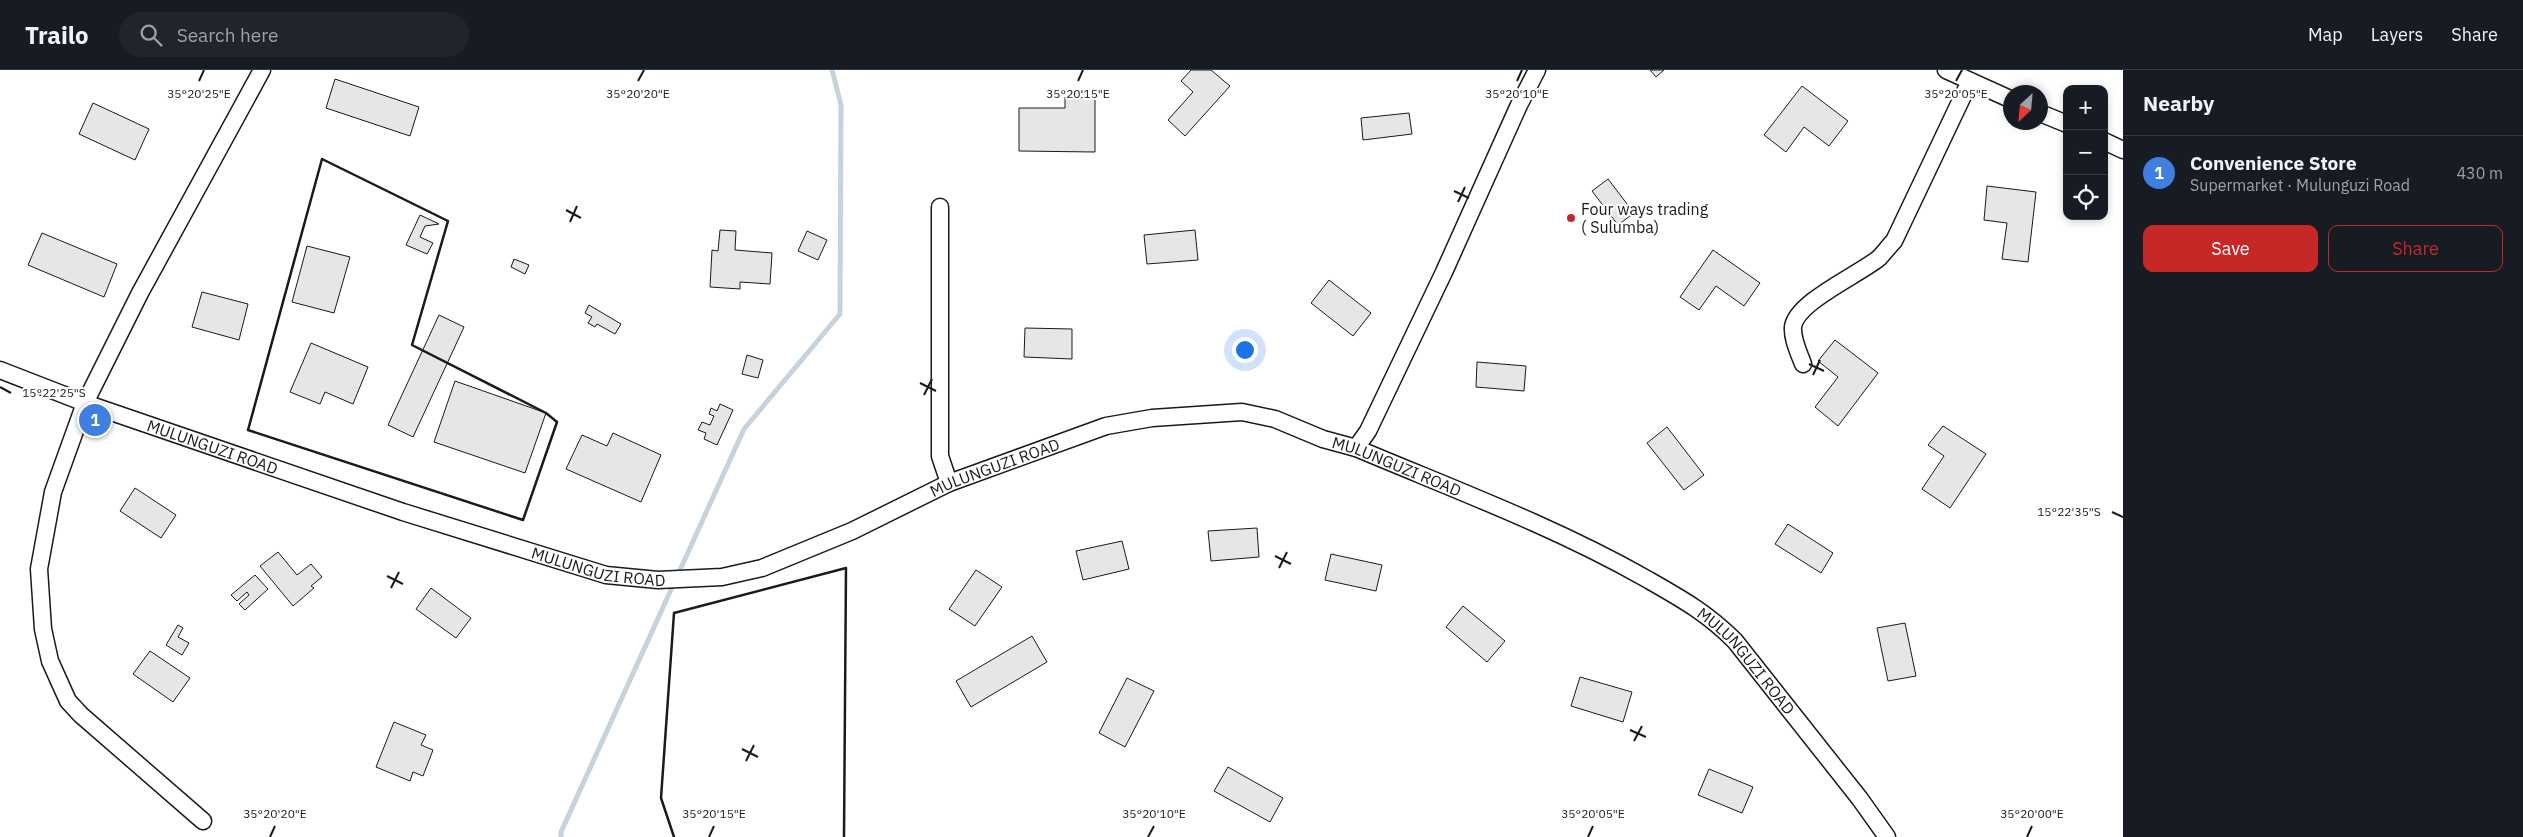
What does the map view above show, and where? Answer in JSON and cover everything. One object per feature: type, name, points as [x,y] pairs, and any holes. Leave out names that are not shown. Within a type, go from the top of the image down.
[{"type":"street","points":[[203,821],[81,715],[68,701],[50,661],[43,629],[39,569],[53,492],[85,403],[140,293],[262,70]]},
{"type":"street","points":[[1356,448],[1368,431],[1440,281],[1519,105],[1537,70]]},
{"type":"street","points":[[1946,70],[2003,96]]},
{"type":"street","points":[[1803,364],[1793,334],[1793,325],[1800,313],[1829,289],[1878,258],[1894,241],[1970,81]]},
{"type":"street","points":[[2048,116],[2063,122]]},
{"type":"street","points":[[2108,144],[2123,150]]},
{"type":"street","points":[[940,207],[940,456],[949,483]]},
{"type":"street","name":"MULUNGUZI ROAD","points":[[0,370],[85,403],[403,512],[606,575],[658,580],[722,578],[762,568],[835,538],[949,483],[1106,426],[1152,418],[1242,412],[1275,419],[1323,439],[1356,448],[1573,541],[1627,568],[1714,620],[1735,641],[1860,799],[1887,837]]},
{"type":"building","points":[[1191,70],[1211,70],[1230,86],[1185,136],[1168,120],[1193,92],[1181,81]]},
{"type":"building","points":[[1650,70],[1664,70],[1656,77]]},
{"type":"building","points":[[335,79],[419,107],[410,136],[326,108]]},
{"type":"building","points":[[1802,86],[1848,121],[1829,146],[1804,127],[1786,152],[1764,135]]},
{"type":"building","points":[[1065,97],[1095,98],[1095,152],[1019,151],[1019,108],[1065,108]]},
{"type":"building","points":[[93,103],[149,129],[135,160],[79,134]]},
{"type":"building","points":[[1409,113],[1412,134],[1363,140],[1361,118]]},
{"type":"building","points":[[1608,179],[1634,213],[1618,225],[1592,191]]},
{"type":"building","points":[[1987,186],[2036,192],[2028,262],[2002,259],[2007,223],[1984,220]]},
{"type":"building","points":[[420,215],[439,224],[425,226],[420,237],[433,243],[427,254],[406,245]]},
{"type":"building","points":[[720,230],[736,231],[735,250],[772,253],[770,284],[740,282],[740,289],[710,287],[712,250],[718,251]]},
{"type":"building","points":[[1195,230],[1198,260],[1147,264],[1144,235]]},
{"type":"building","points":[[807,231],[827,240],[818,260],[798,251]]},
{"type":"building","points":[[42,233],[117,264],[104,297],[28,265]]},
{"type":"building","points":[[307,246],[350,257],[334,313],[292,302]]},
{"type":"building","points":[[1713,250],[1760,283],[1744,306],[1716,286],[1699,310],[1680,297]]},
{"type":"building","points":[[514,259],[529,265],[525,274],[511,267]]},
{"type":"building","points":[[1329,280],[1371,313],[1353,336],[1311,303]]},
{"type":"building","points":[[202,292],[248,304],[239,340],[192,327]]},
{"type":"building","points":[[589,305],[621,324],[615,334],[597,324],[595,327],[588,323],[592,317],[585,313]]},
{"type":"building","points":[[439,315],[464,327],[413,437],[388,425]]},
{"type":"building","points":[[1025,328],[1072,329],[1072,359],[1024,357]]},
{"type":"building","points":[[1835,340],[1878,373],[1838,426],[1815,407],[1838,377],[1818,361]]},
{"type":"building","points":[[311,343],[368,367],[353,404],[325,392],[320,404],[290,392]]},
{"type":"building","points":[[747,355],[763,360],[758,378],[742,374]]},
{"type":"building","points":[[1477,362],[1526,366],[1524,391],[1476,387]]},
{"type":"building","points":[[455,381],[546,413],[525,473],[434,442]]},
{"type":"building","points":[[720,404],[733,410],[717,445],[704,439],[706,433],[698,430],[702,422],[710,425],[714,416],[709,414],[711,408],[717,411]]},
{"type":"building","points":[[1943,426],[1986,454],[1950,508],[1922,489],[1944,456],[1928,445]]},
{"type":"building","points":[[1667,427],[1704,475],[1684,490],[1647,443]]},
{"type":"building","points":[[613,433],[661,455],[641,502],[566,469],[582,435],[607,446]]},
{"type":"building","points":[[135,488],[176,515],[161,538],[120,511]]},
{"type":"building","points":[[1788,524],[1833,553],[1821,573],[1775,544]]},
{"type":"building","points":[[1257,528],[1259,557],[1211,561],[1208,531]]},
{"type":"building","points":[[1122,541],[1129,569],[1083,580],[1076,551]]},
{"type":"building","points":[[278,552],[297,575],[311,564],[322,577],[311,586],[314,588],[293,606],[260,566]]},
{"type":"building","points":[[1331,554],[1382,565],[1376,591],[1325,580]]},
{"type":"building","points":[[976,570],[1002,587],[975,626],[949,609]]},
{"type":"building","points":[[255,575],[268,589],[245,610],[239,604],[249,595],[247,592],[237,601],[231,595]]},
{"type":"building","points":[[431,588],[471,618],[456,638],[416,609]]},
{"type":"building","points":[[1463,606],[1505,641],[1487,662],[1446,627]]},
{"type":"building","points":[[1905,623],[1916,676],[1888,681],[1877,628]]},
{"type":"building","points":[[178,625],[183,628],[178,637],[189,643],[182,655],[166,645]]},
{"type":"building","points":[[1032,636],[1047,662],[971,707],[956,681]]},
{"type":"building","points":[[150,651],[190,678],[173,702],[133,674]]},
{"type":"building","points":[[1580,677],[1632,692],[1623,722],[1571,706]]},
{"type":"building","points":[[1127,678],[1154,691],[1125,747],[1099,733]]},
{"type":"building","points":[[394,722],[426,735],[421,745],[433,750],[423,776],[413,772],[410,781],[376,767]]},
{"type":"building","points":[[1228,767],[1283,798],[1270,822],[1214,791]]},
{"type":"building","points":[[1709,769],[1753,787],[1742,813],[1698,795]]},
{"type":"waterway","points":[[561,837],[561,832],[744,429],[840,314],[841,105],[832,70]]},
{"type":"wall","points":[[322,159],[448,221],[412,345],[546,413],[557,422],[523,520],[248,430],[322,159]]},
{"type":"wall","points":[[674,837],[661,798],[674,613],[846,568],[844,837]]},
{"type":"place","name":"Four ways trading ( Sulumba)","points":[[1571,218]]},
{"type":"place","name":"Convenience Store","points":[[95,420]]}]
